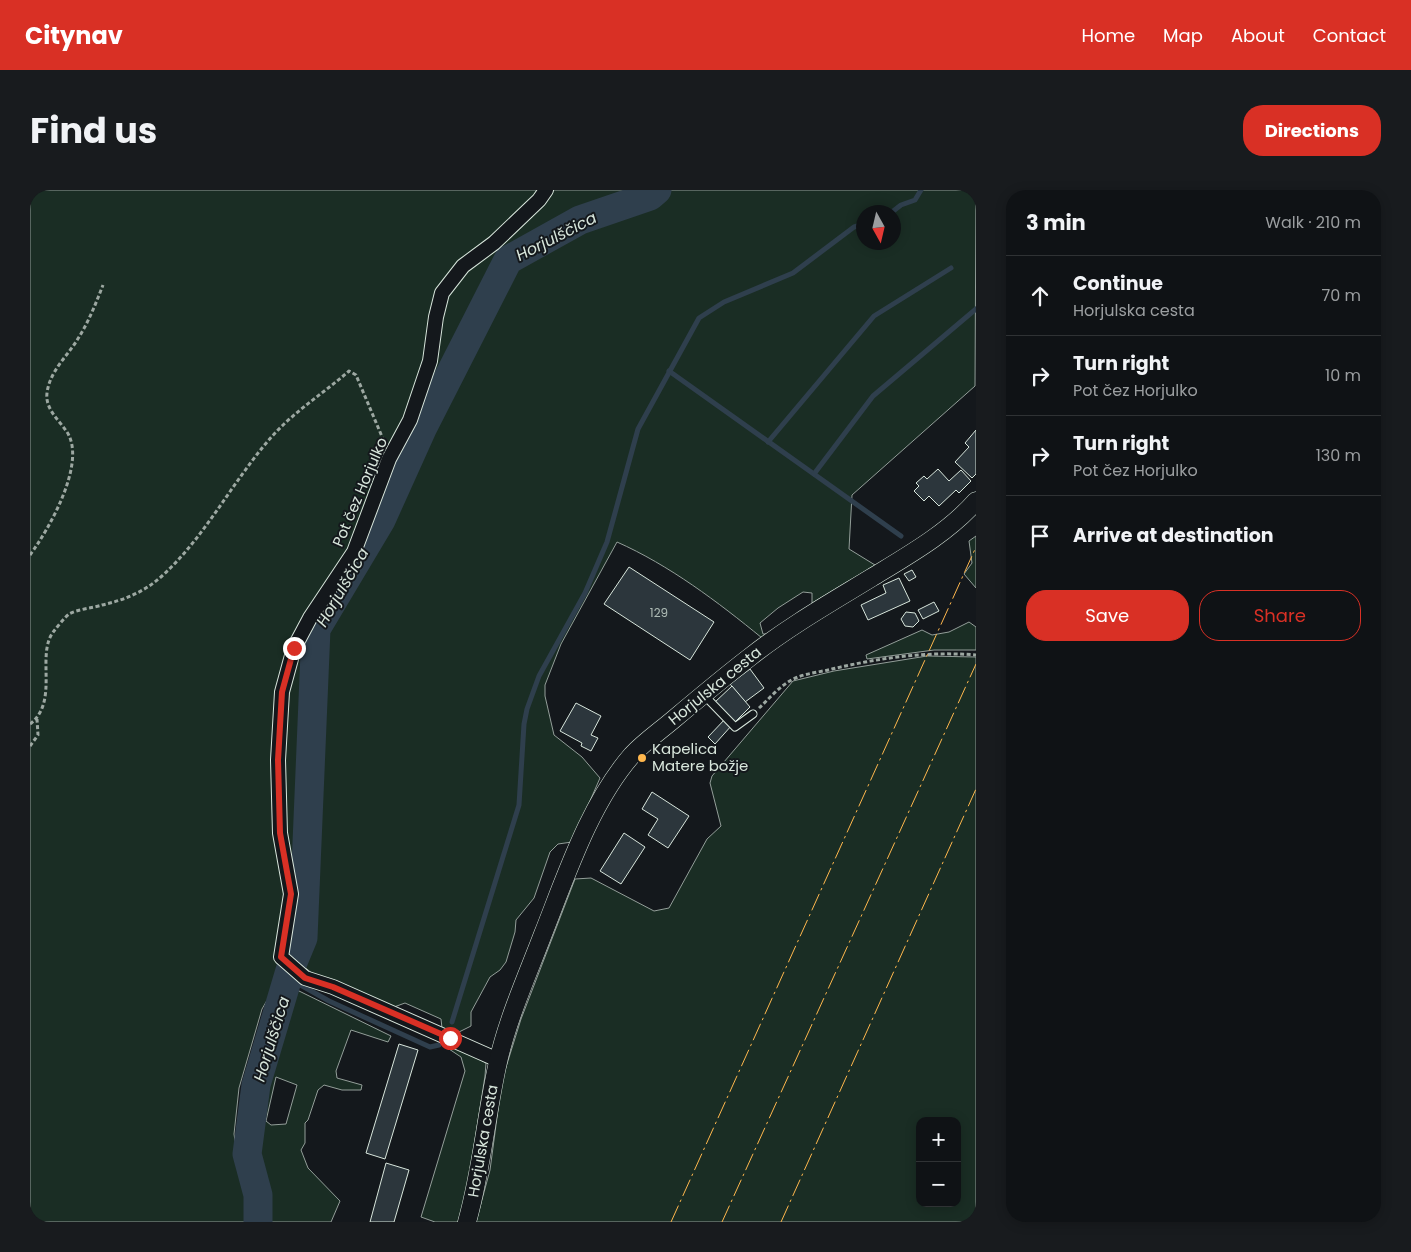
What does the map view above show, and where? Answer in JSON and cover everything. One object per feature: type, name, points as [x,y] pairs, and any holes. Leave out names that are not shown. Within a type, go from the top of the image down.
[{"type":"street","name":"Pot čez Horjulko","points":[[498,1060],[333,987],[305,978],[281,957],[291,894],[280,833],[278,760],[282,692],[294,648],[310,618],[354,552],[389,459],[410,420],[430,361],[436,317],[442,294],[463,266],[494,243],[539,200],[546,190]]},
{"type":"street","name":"Horjulska cesta","points":[[467,1222],[480,1171],[498,1060],[513,1013],[556,901],[600,802],[632,755],[703,693],[792,626],[908,555],[953,522],[976,501]]},
{"type":"lane","points":[[703,693],[735,727],[754,714]]},
{"type":"path","points":[[30,554],[60,504],[70,473],[74,450],[68,433],[52,412],[47,396],[50,378],[79,338],[92,314],[103,285]]},
{"type":"path","points":[[30,724],[37,718],[43,707],[47,653],[52,634],[69,614],[114,603],[139,593],[162,576],[190,546],[276,433],[308,402],[349,371],[356,374],[367,404],[378,424],[389,459]]},
{"type":"path","points":[[754,714],[784,684],[798,677],[858,663],[903,656],[944,653],[976,655]]},
{"type":"path","points":[[30,746],[38,735],[37,718]]},
{"type":"green space","points":[[30,190],[976,190],[975,386],[852,495],[849,549],[875,565],[812,603],[812,593],[803,592],[778,608],[760,623],[763,634],[768,634],[762,638],[728,611],[674,573],[617,542],[561,644],[545,685],[545,696],[554,735],[582,757],[600,778],[572,842],[558,844],[550,852],[534,898],[516,920],[515,932],[506,962],[500,970],[490,977],[471,1012],[471,1026],[455,1034],[442,1028],[441,1019],[405,1003],[394,1007],[313,974],[292,957],[262,1009],[239,1088],[234,1134],[237,1154],[256,1195],[252,1222],[30,1222]]},
{"type":"green space","points":[[976,536],[976,588],[964,574],[972,563],[969,541]]},
{"type":"green space","points":[[969,622],[976,627],[976,650],[934,650],[867,659],[866,655],[922,630],[932,635],[949,632]]},
{"type":"green space","points":[[927,656],[976,657],[976,1222],[476,1222],[490,1170],[502,1080],[521,1019],[575,879],[591,878],[654,911],[669,908],[707,839],[721,826],[710,783],[712,776],[793,681],[834,671]]},
{"type":"green space","points":[[297,990],[391,1036],[388,1042],[351,1030],[336,1071],[337,1078],[362,1085],[361,1090],[342,1090],[324,1085],[318,1090],[308,1120],[305,1123],[305,1143],[301,1150],[308,1168],[340,1201],[331,1222],[263,1222],[265,1187],[260,1183],[255,1164],[255,1119],[261,1103],[278,1036]],"holes":[[[276,1077],[297,1085],[286,1124],[271,1125],[266,1121]]]},
{"type":"green space","points":[[451,1043],[486,1063],[485,1076],[467,1190],[458,1222],[435,1222],[421,1217],[465,1071],[461,1057],[449,1049]]},
{"type":"building","points":[[976,430],[976,474],[972,478],[955,462],[969,447],[965,443]]},
{"type":"building","points":[[938,469],[949,481],[961,470],[971,481],[959,493],[956,490],[939,506],[929,496],[924,501],[914,491],[919,486],[916,483],[924,476],[927,479]]},
{"type":"building","points":[[629,567],[714,622],[690,660],[604,604]]},
{"type":"building","points":[[912,570],[916,577],[909,581],[904,574]]},
{"type":"building","points":[[899,578],[910,601],[868,620],[861,605],[886,593],[883,585]]},
{"type":"building","points":[[934,602],[939,611],[923,619],[918,610]]},
{"type":"building","points":[[906,612],[915,613],[919,621],[913,627],[905,626],[901,619]]},
{"type":"building","points":[[750,669],[764,688],[745,702],[730,684]]},
{"type":"building","points":[[732,686],[750,707],[734,723],[714,703]]},
{"type":"building","points":[[576,703],[601,716],[591,735],[598,738],[591,751],[581,746],[582,743],[560,731]]},
{"type":"building","points":[[726,718],[732,725],[715,744],[708,737]]},
{"type":"building","points":[[652,792],[689,816],[668,848],[648,835],[658,819],[642,809]]},
{"type":"building","points":[[624,833],[645,847],[621,884],[600,871]]},
{"type":"building","points":[[399,1044],[418,1050],[385,1159],[366,1153]]},
{"type":"building","points":[[386,1163],[409,1170],[394,1222],[370,1222]]},
{"type":"waterway","name":"Horjulščica","points":[[258,1222],[258,1195],[247,1154],[256,1085],[291,967],[303,938],[316,629],[381,520],[422,429],[508,260],[580,220],[650,196],[657,190]]},
{"type":"waterway","points":[[901,205],[915,200],[921,190]]},
{"type":"waterway","points":[[452,1022],[519,805],[524,724],[527,709],[539,676],[585,593],[607,542],[638,429],[699,318],[724,302],[793,273],[856,226]]},
{"type":"waterway","points":[[768,442],[874,316],[951,268]]},
{"type":"waterway","points":[[814,474],[873,396],[976,309]]},
{"type":"waterway","points":[[669,371],[901,536]]},
{"type":"waterway","points":[[288,978],[329,1001],[430,1047],[439,1045]]},
{"type":"power","points":[[671,1222],[976,547]]},
{"type":"power","points":[[722,1222],[976,664]]},
{"type":"power","points":[[781,1222],[976,789]]},
{"type":"place","name":"Kapelica Matere božje","points":[[642,758]]},
{"type":"route","points":[[294,648],[282,692],[278,760],[280,833],[291,894],[281,957],[305,978],[333,987],[386,1012],[450,1038]]}]
